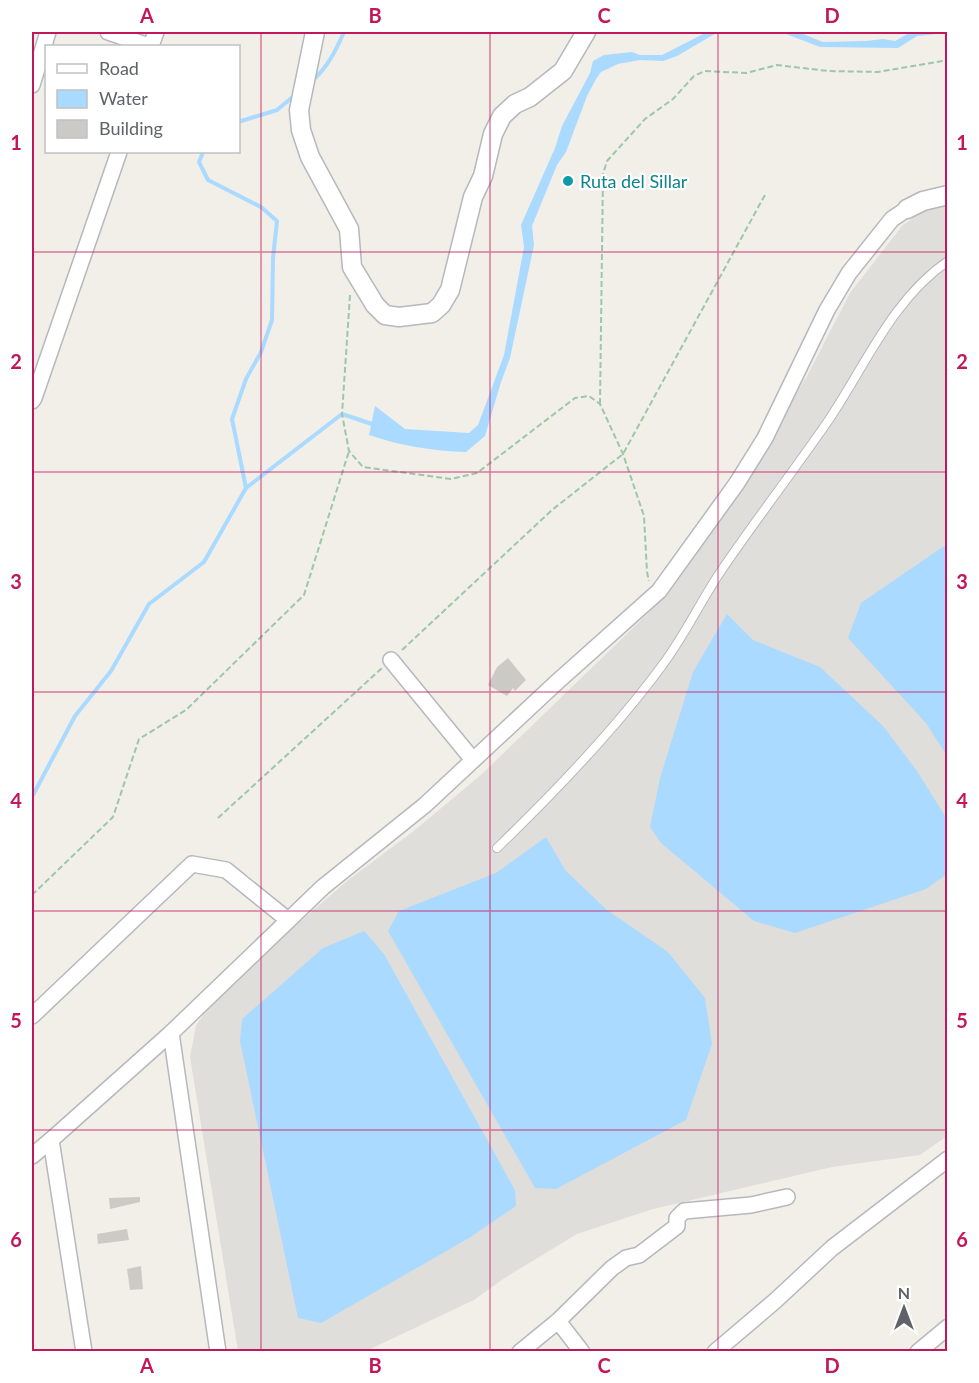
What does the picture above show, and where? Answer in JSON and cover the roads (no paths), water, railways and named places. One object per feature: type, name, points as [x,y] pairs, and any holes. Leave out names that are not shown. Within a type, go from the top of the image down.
[{"type":"street","points":[[32,85],[48,32]]},
{"type":"street","points":[[108,32],[147,45]]},
{"type":"street","points":[[315,32],[300,110],[301,130],[310,157],[349,229],[352,267],[375,305],[385,315],[399,317],[432,313],[441,305],[450,290],[473,197],[483,176],[493,134],[502,116],[515,104],[530,97],[563,71],[586,32]]},
{"type":"street","points":[[32,401],[69,301],[119,153]]},
{"type":"street","points":[[32,1156],[171,1033],[323,887],[425,806],[659,591],[737,483],[765,438],[826,310],[849,273],[892,219],[923,201],[948,195]]},
{"type":"street","points":[[391,660],[473,760]]},
{"type":"street","points":[[32,1016],[192,864],[226,870],[288,920]]},
{"type":"street","points":[[171,1033],[219,1352]]},
{"type":"street","points":[[51,1140],[84,1352]]},
{"type":"street","points":[[714,1352],[832,1248],[948,1159]]},
{"type":"street","points":[[520,1352],[558,1321],[612,1268],[626,1258],[639,1255],[677,1226],[677,1218],[684,1211],[751,1205],[787,1197]]},
{"type":"street","points":[[558,1321],[582,1352]]},
{"type":"street","points":[[918,1352],[948,1327]]},
{"type":"lane","points":[[497,849],[550,797],[662,666],[721,571],[827,422],[858,370],[899,310],[921,284],[948,261]]},
{"type":"water","points":[[707,32],[718,32],[677,56],[663,61],[640,60],[618,64],[601,72],[596,79],[532,226],[534,245],[510,358],[485,436],[466,452],[417,447],[369,435],[375,406],[405,429],[469,433],[478,425],[504,355],[524,247],[521,225],[555,148],[562,126],[590,73],[593,61],[604,55],[632,52],[640,55],[662,55]]},
{"type":"water","points":[[781,32],[798,32],[823,42],[883,39],[895,41],[911,32],[948,33],[917,36],[898,48],[820,47]]},
{"type":"water","points":[[947,544],[947,756],[926,723],[848,638],[861,603]]},
{"type":"water","points":[[727,614],[753,640],[820,667],[883,726],[917,771],[947,819],[947,874],[926,889],[795,933],[754,921],[661,843],[650,827],[660,778],[693,672]]},
{"type":"water","points":[[546,837],[565,870],[607,910],[668,952],[705,998],[712,1044],[686,1120],[556,1189],[535,1188],[388,931],[399,911],[496,873]]},
{"type":"water","points":[[364,931],[384,954],[515,1190],[516,1206],[469,1238],[321,1323],[298,1318],[240,1041],[242,1019],[323,948]]},
{"type":"waterway","points":[[312,81],[335,52],[344,32]]},
{"type":"waterway","points":[[240,121],[277,110],[295,95]]},
{"type":"waterway","points":[[203,153],[199,162],[208,180],[261,207],[277,221],[273,258],[272,320],[261,352],[246,379],[232,419],[246,488]]},
{"type":"waterway","points":[[32,797],[75,716],[111,671],[149,604],[204,562],[246,488],[342,414],[375,425]]},
{"type":"place","name":"Ruta del Sillar","points":[[568,181]]}]
